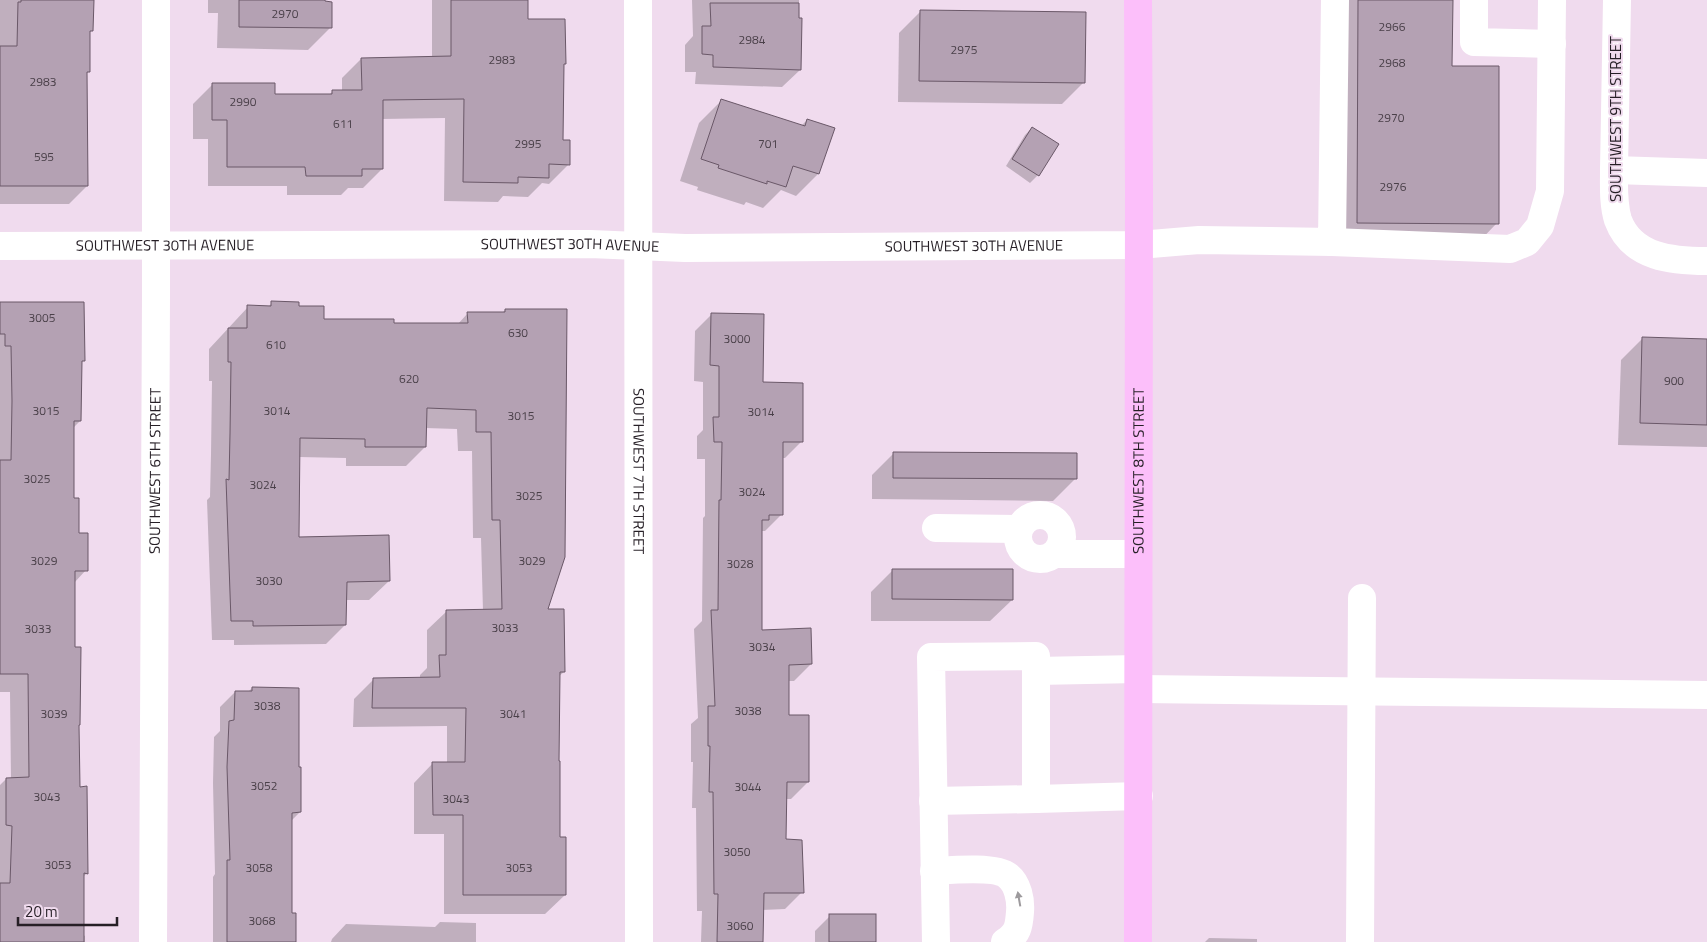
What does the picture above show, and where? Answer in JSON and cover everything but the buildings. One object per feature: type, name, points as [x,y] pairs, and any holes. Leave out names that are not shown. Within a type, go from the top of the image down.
[{"type":"main road","name":"SOUTHWEST 8TH STREET","points":[[1138,0],[1138,942]]},
{"type":"street","name":"SOUTHWEST 6TH STREET","points":[[153,942],[156,0]]},
{"type":"street","name":"SOUTHWEST 7TH STREET","points":[[638,0],[639,942]]},
{"type":"street","points":[[1332,242],[1334,0]]},
{"type":"street","points":[[1474,0],[1474,42],[1552,44]]},
{"type":"street","name":"SOUTHWEST 30TH AVENUE","points":[[0,246],[590,244],[685,248],[1139,245],[1199,240],[1332,242],[1510,249],[1526,242],[1540,226],[1550,191],[1552,0]]},
{"type":"street","name":"SOUTHWEST 9TH STREET","points":[[1617,0],[1614,195],[1618,219],[1626,236],[1649,253],[1666,259],[1707,262]]},
{"type":"street","points":[[1614,170],[1707,173]]},
{"type":"street","points":[[936,528],[1019,529],[1028,518],[1042,515],[1055,521],[1060,527],[1062,541],[1055,554],[1138,554]]},
{"type":"street","points":[[1360,942],[1362,598]]},
{"type":"street","points":[[936,942],[931,658],[1036,656],[1036,799]]},
{"type":"street","points":[[1036,671],[1138,679],[1361,690],[1707,695]]},
{"type":"street","points":[[933,800],[1139,796]]},
{"type":"street","points":[[934,871],[987,870],[1007,875],[1016,887],[1020,904],[1019,921],[1015,935],[1005,942]]}]
